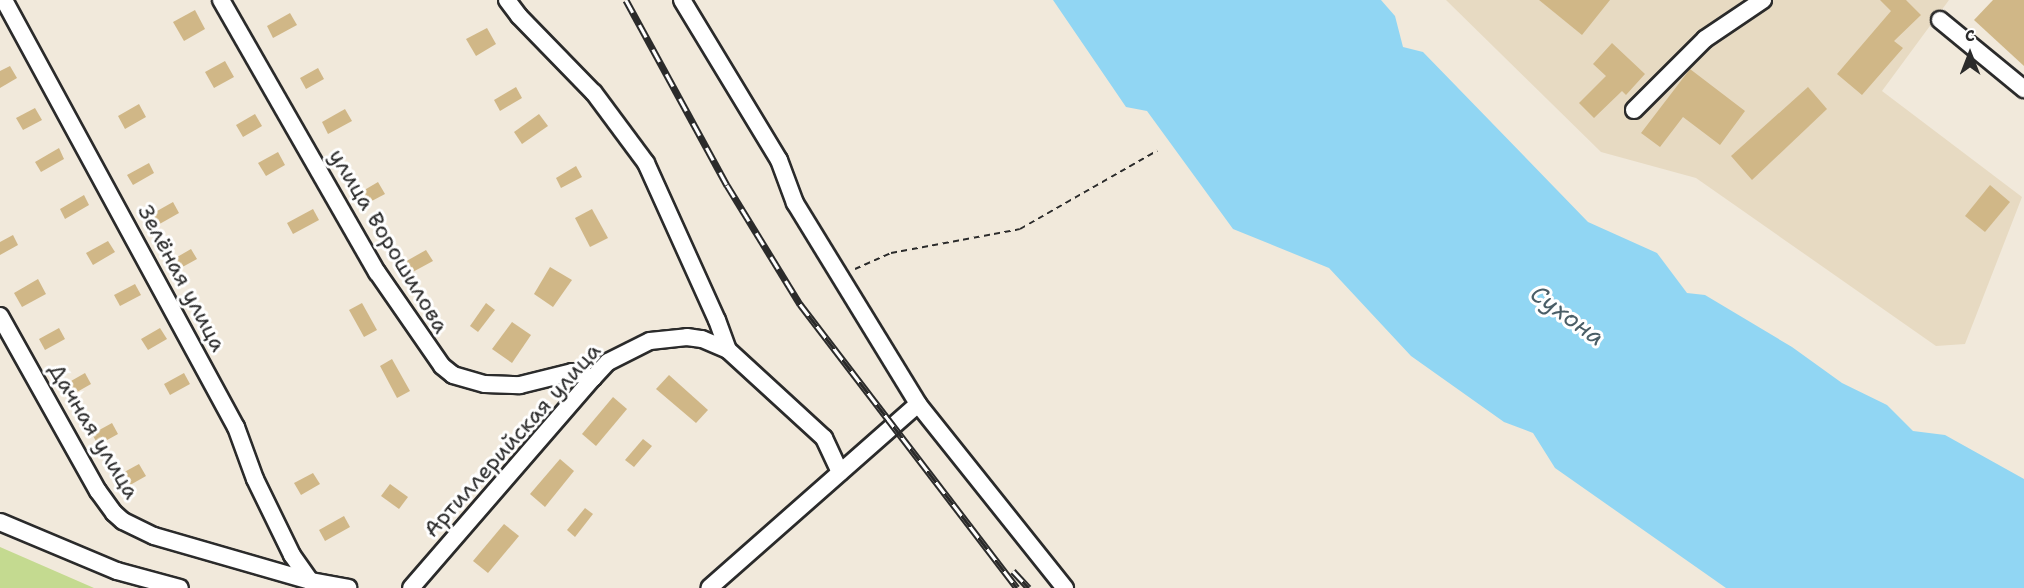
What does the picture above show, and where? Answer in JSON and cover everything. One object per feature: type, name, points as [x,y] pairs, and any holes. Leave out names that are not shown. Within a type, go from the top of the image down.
[{"type":"street","name":"Зелёная улица","points":[[4,0],[236,427],[255,479],[292,555],[310,581]]},
{"type":"street","name":"улица Ворошилова","points":[[221,0],[377,272],[442,366],[453,375],[484,384],[520,385],[572,372],[593,378]]},
{"type":"street","name":"Артиллерийская улица","points":[[507,0],[519,16],[594,93],[646,163],[717,320],[728,350]]},
{"type":"street","points":[[682,0],[779,160],[795,203],[838,277],[918,404],[1065,588]]},
{"type":"street","points":[[1634,110],[1705,39],[1763,0]]},
{"type":"street","points":[[1941,20],[2024,89]]},
{"type":"street","name":"Дачная улица","points":[[0,316],[98,491],[123,521],[154,537],[310,581],[348,588]]},
{"type":"street","name":"Артиллерийская улица","points":[[411,588],[593,378],[609,362],[627,350],[661,338],[702,339],[728,350],[824,438],[840,472]]},
{"type":"street","points":[[709,588],[918,404]]},
{"type":"street","points":[[0,522],[117,571],[180,588]]},
{"type":"path","points":[[838,277],[891,253],[1020,229],[1157,151]]},
{"type":"shaded area","points":[[1446,0],[1949,0],[1882,91],[2022,197],[1965,344],[1936,346],[1696,178],[1601,152]]},
{"type":"green space","points":[[0,547],[94,588],[0,588]]},
{"type":"water","name":"Сухона","points":[[1053,0],[1381,0],[1395,16],[1403,47],[1423,52],[1588,222],[1657,253],[1687,293],[1705,295],[1792,347],[1842,383],[1887,405],[1913,431],[1945,435],[2024,479],[2024,588],[1726,588],[1555,468],[1533,433],[1504,422],[1411,356],[1329,268],[1233,229],[1147,111],[1126,107]]},
{"type":"building","points":[[1539,0],[1610,0],[1582,35]]},
{"type":"building","points":[[1880,0],[1906,0],[1921,15],[1894,41],[1903,48],[1862,95],[1837,74],[1891,11]]},
{"type":"building","points":[[1993,0],[2024,0],[2024,66],[1974,20]]},
{"type":"building","points":[[195,10],[205,29],[184,41],[173,22]]},
{"type":"building","points":[[290,13],[297,25],[273,38],[267,26]]},
{"type":"building","points":[[487,28],[496,44],[476,56],[466,39]]},
{"type":"building","points":[[1612,43],[1645,74],[1626,95],[1622,91],[1594,118],[1579,103],[1606,76],[1593,64]]},
{"type":"building","points":[[225,61],[234,77],[214,88],[205,72]]},
{"type":"building","points":[[10,66],[17,78],[0,88],[0,71]]},
{"type":"building","points":[[318,68],[324,79],[306,89],[300,78]]},
{"type":"building","points":[[1690,69],[1745,111],[1720,145],[1683,117],[1660,147],[1641,133]]},
{"type":"building","points":[[516,87],[522,98],[500,111],[494,100]]},
{"type":"building","points":[[1808,87],[1827,109],[1752,180],[1731,156]]},
{"type":"building","points":[[139,104],[146,117],[125,129],[118,116]]},
{"type":"building","points":[[35,108],[42,120],[23,130],[16,118]]},
{"type":"building","points":[[345,109],[352,121],[328,134],[322,122]]},
{"type":"building","points":[[255,114],[262,126],[243,137],[236,125]]},
{"type":"building","points":[[539,114],[548,126],[522,144],[514,132]]},
{"type":"building","points":[[59,148],[64,159],[41,172],[35,162]]},
{"type":"building","points":[[278,152],[285,165],[266,176],[258,163]]},
{"type":"building","points":[[149,163],[154,173],[133,185],[127,175]]},
{"type":"building","points":[[576,166],[582,177],[561,188],[556,178]]},
{"type":"building","points":[[378,182],[385,194],[368,203],[361,192]]},
{"type":"building","points":[[1990,185],[2010,202],[1985,232],[1965,216]]},
{"type":"building","points":[[84,195],[89,205],[65,219],[60,209]]},
{"type":"building","points":[[173,202],[179,213],[156,226],[150,215]]},
{"type":"building","points":[[313,209],[319,220],[293,234],[287,223]]},
{"type":"building","points":[[592,209],[608,238],[590,247],[575,218]]},
{"type":"building","points":[[13,235],[18,245],[0,255],[0,242]]},
{"type":"building","points":[[108,241],[115,252],[93,265],[86,253]]},
{"type":"building","points":[[191,249],[197,259],[177,270],[172,260]]},
{"type":"building","points":[[426,250],[433,261],[409,274],[403,263]]},
{"type":"building","points":[[550,267],[572,280],[553,307],[534,294]]},
{"type":"building","points":[[38,279],[46,294],[22,307],[14,293]]},
{"type":"building","points":[[135,284],[141,295],[120,306],[114,295]]},
{"type":"building","points":[[362,303],[377,330],[364,337],[349,310]]},
{"type":"building","points":[[486,303],[495,310],[478,332],[470,326]]},
{"type":"building","points":[[512,322],[531,335],[512,363],[492,349]]},
{"type":"building","points":[[59,328],[65,339],[45,350],[39,339]]},
{"type":"building","points":[[160,328],[167,339],[148,350],[141,339]]},
{"type":"building","points":[[392,359],[410,391],[397,398],[380,366]]},
{"type":"building","points":[[85,373],[91,384],[70,396],[64,385]]},
{"type":"building","points":[[184,373],[190,384],[170,395],[164,384]]},
{"type":"building","points":[[669,375],[708,410],[696,423],[656,389]]},
{"type":"building","points":[[613,397],[627,409],[596,446],[582,434]]},
{"type":"building","points":[[112,423],[118,434],[98,445],[92,434]]},
{"type":"building","points":[[643,439],[652,446],[634,467],[625,460]]},
{"type":"building","points":[[560,459],[574,471],[545,507],[530,494]]},
{"type":"building","points":[[139,464],[146,476],[123,489],[117,476]]},
{"type":"building","points":[[313,473],[320,484],[301,495],[294,483]]},
{"type":"building","points":[[390,484],[408,497],[399,509],[381,496]]},
{"type":"building","points":[[585,508],[593,514],[575,537],[567,530]]},
{"type":"building","points":[[344,516],[350,527],[325,541],[319,530]]},
{"type":"building","points":[[504,524],[519,536],[488,573],[473,561]]},
{"type":"railway","points":[[626,0],[727,185],[800,304],[1017,588]]},
{"type":"railway","points":[[1013,571],[1029,588]]}]
